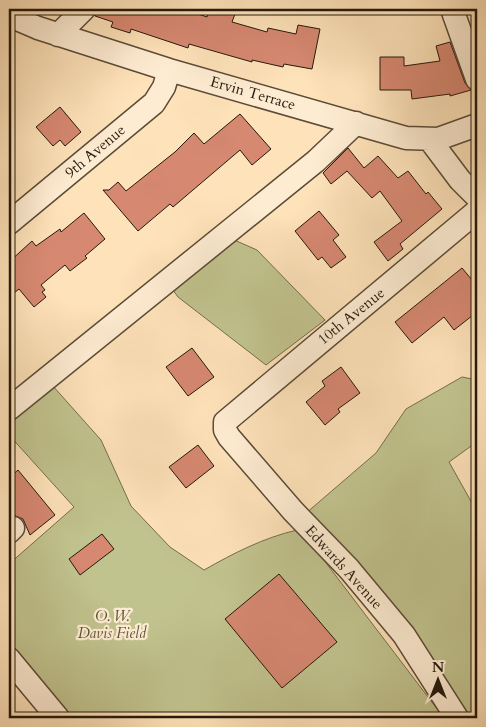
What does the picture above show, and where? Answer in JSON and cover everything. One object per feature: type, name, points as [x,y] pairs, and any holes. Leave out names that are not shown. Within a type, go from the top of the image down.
[{"type":"street","points":[[58,35],[84,9]]},
{"type":"street","points":[[452,9],[477,79]]},
{"type":"street","name":"Ervin Terrace","points":[[9,12],[17,19],[58,35],[169,70],[406,138],[430,140]]},
{"type":"street","name":"9th Avenue","points":[[9,223],[154,102],[164,88],[169,70]]},
{"type":"street","points":[[9,409],[316,161],[356,123]]},
{"type":"street","points":[[477,125],[430,140],[460,180],[477,198]]},
{"type":"street","name":"10th Avenue","points":[[225,422],[477,211]]},
{"type":"street","name":"Edwards Avenue","points":[[225,422],[225,430],[229,437],[293,511],[349,568],[404,635],[457,718]]},
{"type":"street","points":[[9,659],[58,718]]},
{"type":"green space","points":[[232,239],[257,250],[325,320],[266,365],[178,297],[170,286]]},
{"type":"green space","points":[[462,377],[477,380],[477,447],[474,444],[449,462],[477,512],[477,718],[464,718],[431,655],[384,601],[330,532],[305,514],[376,453],[406,409]]},
{"type":"green space","name":"O. W. Davis Field","points":[[52,385],[101,440],[131,506],[170,547],[204,570],[272,537],[297,530],[320,555],[444,718],[68,718],[9,647],[9,564],[74,507],[9,435],[9,414]]},
{"type":"building","points":[[97,9],[184,9],[207,17],[210,9],[217,9],[235,14],[232,22],[267,32],[268,28],[296,34],[298,25],[320,29],[312,69],[284,64],[283,67],[252,60],[252,62],[189,44],[188,48],[131,29],[130,33],[111,27],[113,22],[95,16]]},
{"type":"building","points":[[450,42],[465,83],[471,90],[450,96],[450,94],[412,99],[411,90],[380,90],[380,57],[404,57],[404,66],[440,61],[436,46]]},
{"type":"building","points":[[60,107],[81,132],[65,146],[60,140],[53,146],[36,127]]},
{"type":"building","points":[[240,114],[271,149],[252,165],[240,150],[173,207],[170,204],[138,231],[103,190],[109,190],[118,182],[126,191],[175,152],[194,133],[204,144]]},
{"type":"building","points":[[348,148],[364,168],[378,156],[398,178],[408,171],[426,194],[428,192],[442,209],[400,244],[403,249],[388,261],[374,242],[402,221],[380,191],[372,198],[347,171],[331,184],[323,173]]},
{"type":"building","points":[[319,211],[339,235],[333,240],[346,257],[331,268],[322,257],[318,260],[295,231]]},
{"type":"building","points":[[84,213],[105,239],[85,256],[87,258],[70,271],[65,265],[41,285],[45,290],[42,292],[46,297],[34,307],[19,289],[9,297],[9,262],[32,241],[36,246],[60,229],[61,232]]},
{"type":"building","points":[[462,268],[477,286],[477,312],[454,330],[444,317],[412,343],[395,322]]},
{"type":"building","points":[[192,348],[214,377],[188,396],[166,367]]},
{"type":"building","points":[[341,367],[360,393],[338,409],[340,412],[325,425],[306,402],[325,386],[322,381]]},
{"type":"building","points":[[198,445],[214,466],[186,488],[169,467]]},
{"type":"building","points":[[18,470],[55,515],[30,535],[23,519],[13,515],[9,510],[9,478]]},
{"type":"building","points":[[102,534],[114,549],[80,575],[69,559]]},
{"type":"building","points":[[279,574],[337,642],[282,688],[225,619]]}]
